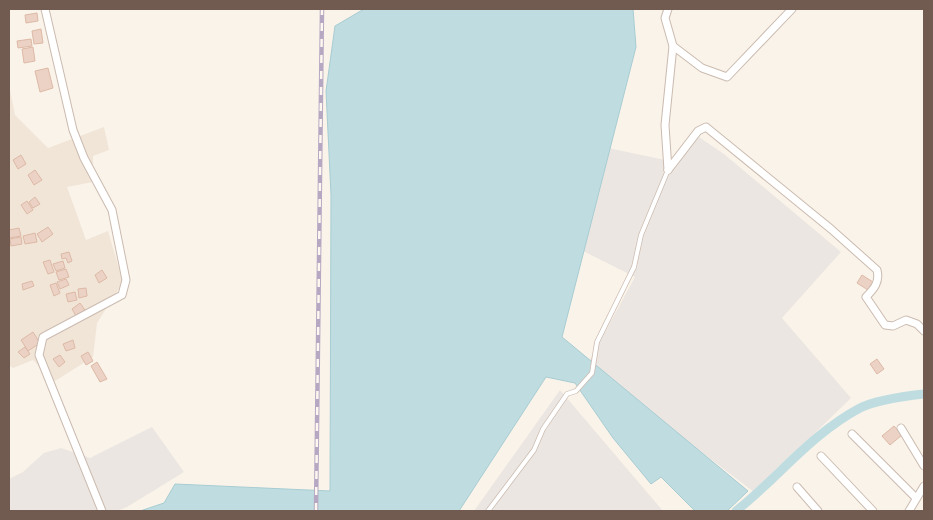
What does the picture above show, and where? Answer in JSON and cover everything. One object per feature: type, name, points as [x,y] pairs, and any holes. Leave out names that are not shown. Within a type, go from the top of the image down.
[{"type":"street","points":[[45,9],[73,130],[84,158],[112,210],[126,280],[122,295],[43,337],[39,355],[102,511]]},
{"type":"street","points":[[668,9],[665,18],[673,46],[665,125],[668,170]]},
{"type":"street","points":[[673,46],[702,68],[727,77],[792,9]]},
{"type":"street","points":[[668,170],[698,131],[706,127],[831,229],[877,270],[879,278],[875,287],[866,297],[885,325],[893,326],[906,320],[917,324],[924,331]]},
{"type":"street","points":[[901,428],[924,466]]},
{"type":"street","points":[[852,434],[916,498]]},
{"type":"street","points":[[821,456],[873,511]]},
{"type":"street","points":[[908,511],[924,486]]},
{"type":"street","points":[[797,487],[818,511]]},
{"type":"lane","points":[[488,511],[534,450],[543,429],[567,394],[576,392],[592,373],[597,342],[634,267],[641,235],[668,170]]},
{"type":"shaded area","points":[[9,85],[15,115],[48,148],[104,127],[109,150],[93,156],[93,182],[67,187],[86,240],[108,231],[123,282],[97,323],[93,357],[55,381],[33,360],[13,368],[9,365]]},
{"type":"shaded area","points":[[696,135],[724,154],[841,252],[782,318],[851,398],[754,492],[587,365],[635,277],[583,251],[608,148],[670,161]]},
{"type":"shaded area","points":[[560,390],[663,511],[474,511]]},
{"type":"shaded area","points":[[152,427],[184,472],[127,507],[117,511],[9,511],[9,479],[23,472],[44,453],[61,448],[90,458]]},
{"type":"water","points":[[364,9],[633,9],[636,47],[562,337],[748,491],[727,511],[695,511],[661,477],[651,484],[613,438],[575,383],[546,377],[459,511],[140,511],[164,503],[175,484],[330,491],[331,195],[326,91],[335,26]]},
{"type":"building","points":[[37,13],[38,21],[26,23],[25,15]]},
{"type":"building","points":[[41,29],[43,43],[34,44],[32,31]]},
{"type":"building","points":[[31,39],[32,46],[18,48],[17,41]]},
{"type":"building","points":[[33,47],[35,61],[24,63],[22,49]]},
{"type":"building","points":[[48,68],[53,88],[40,92],[35,71]]},
{"type":"building","points":[[21,155],[26,164],[18,169],[13,160]]},
{"type":"building","points":[[35,170],[42,180],[34,185],[28,175]]},
{"type":"building","points":[[35,197],[40,204],[33,208],[29,202]]},
{"type":"building","points":[[27,201],[33,210],[27,214],[21,205]]},
{"type":"building","points":[[48,227],[53,234],[42,242],[37,234]]},
{"type":"building","points":[[19,228],[21,236],[9,238],[9,230]]},
{"type":"building","points":[[35,233],[37,242],[25,244],[23,236]]},
{"type":"building","points":[[21,237],[22,244],[11,246],[10,239]]},
{"type":"building","points":[[69,252],[72,261],[68,263],[66,258],[62,259],[61,254]]},
{"type":"building","points":[[50,260],[54,272],[48,274],[43,262]]},
{"type":"building","points":[[63,261],[65,268],[56,271],[53,264]]},
{"type":"building","points":[[66,269],[69,277],[59,280],[56,272]]},
{"type":"building","points":[[102,270],[107,278],[99,283],[95,275]]},
{"type":"building","points":[[862,275],[873,282],[868,290],[857,283]]},
{"type":"building","points":[[66,279],[69,285],[60,289],[57,282]]},
{"type":"building","points":[[32,281],[34,286],[23,290],[22,284]]},
{"type":"building","points":[[56,283],[60,293],[54,296],[50,285]]},
{"type":"building","points":[[86,288],[87,296],[79,298],[78,289]]},
{"type":"building","points":[[75,292],[77,300],[68,302],[66,294]]},
{"type":"building","points":[[80,303],[85,310],[76,316],[72,309]]},
{"type":"building","points":[[33,332],[40,343],[28,351],[21,340]]},
{"type":"building","points":[[73,340],[75,348],[66,351],[63,344]]},
{"type":"building","points":[[25,347],[30,354],[24,358],[18,352]]},
{"type":"building","points":[[88,352],[93,361],[86,365],[81,356]]},
{"type":"building","points":[[60,355],[65,362],[59,367],[53,359]]},
{"type":"building","points":[[877,359],[884,369],[877,374],[870,364]]},
{"type":"building","points":[[97,362],[107,379],[100,382],[91,366]]},
{"type":"building","points":[[894,426],[902,435],[890,445],[882,436]]},
{"type":"waterway","points":[[736,511],[811,443],[842,418],[874,403],[924,394]]},
{"type":"railway","points":[[316,511],[322,9]]}]
